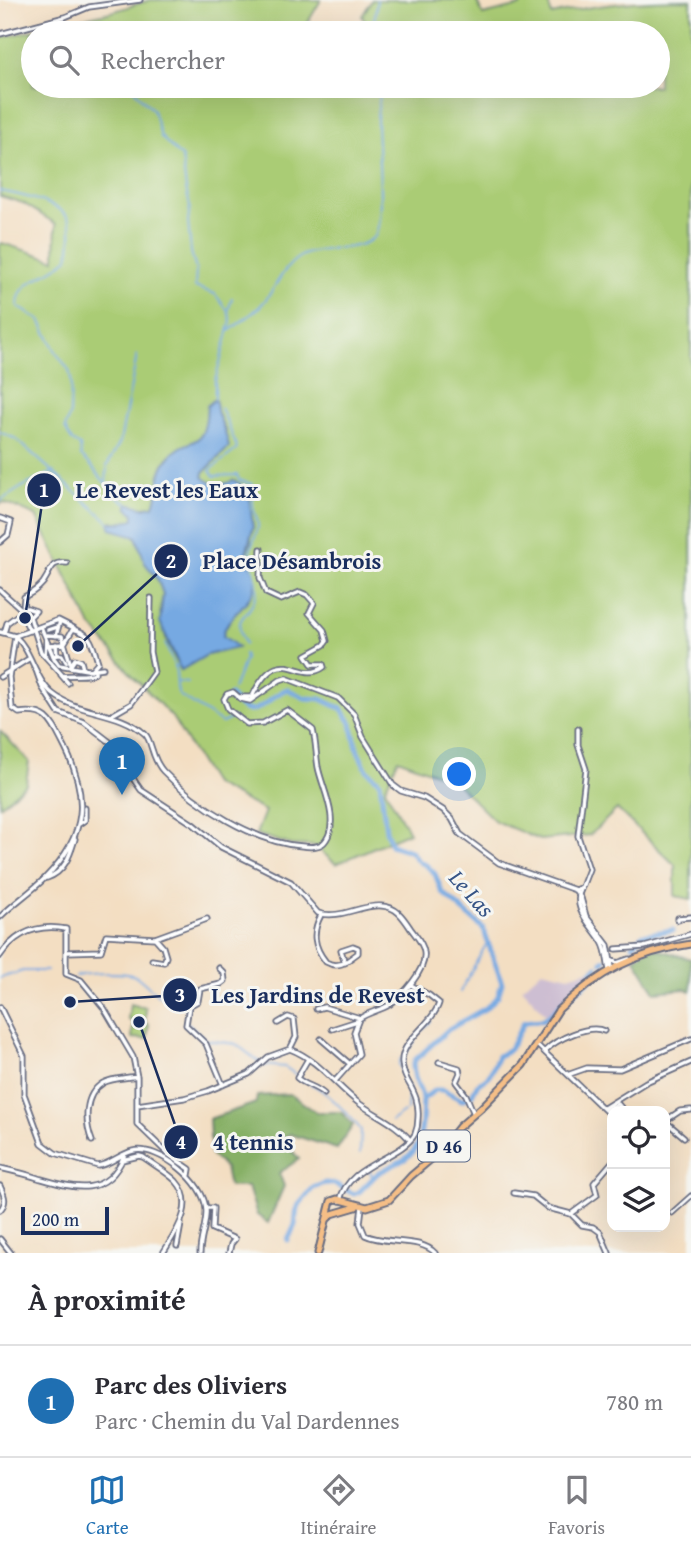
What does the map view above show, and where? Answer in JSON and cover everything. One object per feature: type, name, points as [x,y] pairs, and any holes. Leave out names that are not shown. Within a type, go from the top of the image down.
[{"type":"main road","name":"D 46","points":[[335,1211],[375,1206],[389,1199],[437,1154],[454,1132],[517,1070],[538,1045],[559,1009],[572,998],[611,970],[638,956],[691,944]]},
{"type":"main road","name":"D 46","points":[[601,977],[651,952]]},
{"type":"main road","points":[[335,1211],[329,1203],[340,1198],[361,1206]]},
{"type":"main road","points":[[318,1253],[326,1222],[335,1211],[340,1198]]},
{"type":"street","points":[[50,21],[89,7],[140,0]]},
{"type":"street","points":[[0,34],[21,29]]},
{"type":"street","points":[[0,518],[11,522],[8,535],[0,542]]},
{"type":"street","points":[[238,697],[252,696],[264,675],[275,668],[292,666],[312,672],[324,667],[323,664],[312,664],[306,655],[327,641],[324,630],[309,613],[314,603],[300,592],[281,600],[265,593],[260,578],[261,549]]},
{"type":"street","points":[[23,610],[24,597],[32,594],[46,580],[50,567],[58,562],[66,563]]},
{"type":"street","points":[[0,590],[30,617],[43,633],[55,656],[65,665]]},
{"type":"street","points":[[112,715],[131,704],[154,672],[150,652],[151,598]]},
{"type":"street","points":[[30,617],[36,611],[27,608],[23,610],[6,623],[2,633],[62,636],[65,677],[71,674],[92,675],[97,660],[89,637],[79,630],[58,623]]},
{"type":"street","points":[[25,621],[56,644],[64,644]]},
{"type":"street","points":[[0,677],[30,658],[38,659],[43,633],[58,623]]},
{"type":"street","points":[[55,656],[58,623]]},
{"type":"street","points":[[64,644],[70,631],[79,630]]},
{"type":"street","points":[[43,633],[45,658]]},
{"type":"street","points":[[17,635],[47,688],[56,696],[80,708],[112,715],[147,736],[153,758],[163,771],[216,813],[275,842],[306,847],[323,844],[330,830],[326,792],[318,770],[312,729],[287,710],[265,722],[247,724],[224,702],[231,692],[245,701],[251,700],[280,680],[289,678],[337,697],[354,714],[363,737],[399,790],[424,798],[443,810],[460,834],[503,866],[577,892]]},
{"type":"street","points":[[17,635],[11,670],[10,697],[13,710],[19,713],[35,712],[46,716],[52,722],[65,747],[79,786],[80,824],[72,855],[58,873],[44,879]]},
{"type":"street","points":[[40,650],[50,664],[93,670],[103,668]]},
{"type":"street","points":[[55,656],[62,655],[68,684]]},
{"type":"street","points":[[65,665],[82,661],[83,669]]},
{"type":"street","points":[[37,669],[41,685],[57,711],[83,722],[127,755],[134,780],[141,790],[193,824],[221,847],[291,882],[321,915],[377,906],[398,911],[421,942],[424,952],[424,960],[411,985],[389,1005],[359,1020],[332,1029]]},
{"type":"street","points":[[577,892],[589,870],[578,835],[586,771],[578,745],[578,729]]},
{"type":"street","points":[[0,917],[44,879],[67,850],[80,824],[85,820],[85,808]]},
{"type":"street","points":[[577,892],[586,916],[608,952],[611,970]]},
{"type":"street","points":[[321,915],[314,929],[317,948],[328,963],[345,963],[358,953],[358,947],[341,950],[345,963]]},
{"type":"street","points":[[678,920],[691,918]]},
{"type":"street","points":[[67,952],[101,951],[106,935],[155,938],[207,919]]},
{"type":"street","points":[[0,956],[9,943],[18,937],[42,928],[66,929],[66,974],[81,980],[106,1011],[133,1057],[137,1076],[136,1116],[139,1127],[168,1154],[190,1169],[189,1175]]},
{"type":"street","points":[[608,952],[648,947],[669,938],[691,934]]},
{"type":"street","points":[[152,960],[164,961],[166,957],[163,947],[155,938]]},
{"type":"street","points":[[608,952],[611,970]]},
{"type":"street","points":[[611,960],[618,963],[638,956]]},
{"type":"street","points":[[611,970],[629,963]]},
{"type":"street","points":[[219,968],[224,973],[225,981],[202,988],[198,992],[198,1001],[187,1010],[186,1025],[206,1044],[223,1085]]},
{"type":"street","points":[[340,1198],[348,1182],[410,1139],[417,1129],[418,1101],[403,1070],[402,1058],[417,1032],[439,1005],[429,995],[411,985]]},
{"type":"street","points":[[0,1007],[24,1056],[24,1094],[45,1148],[98,1166],[132,1151],[148,1151],[189,1175],[199,1189],[206,1208],[200,1236],[200,1253]]},
{"type":"street","points":[[316,1009],[324,1007],[359,1020]]},
{"type":"street","points":[[137,1105],[184,1098],[251,1073],[268,1057],[290,1049],[296,1037],[295,1020],[288,1017],[278,1023]]},
{"type":"street","points":[[334,1081],[359,1052],[354,1032],[359,1020]]},
{"type":"street","points":[[604,1031],[597,1029],[538,1045],[607,1111]]},
{"type":"street","points":[[321,1039],[350,1064]]},
{"type":"street","points":[[570,1074],[587,1068],[620,1069],[691,1039]]},
{"type":"street","points":[[290,1049],[308,1058],[358,1103],[390,1122],[410,1139]]},
{"type":"street","points":[[308,1058],[298,1077],[304,1084],[316,1087],[324,1094]]},
{"type":"street","points":[[439,1062],[459,1068],[456,1082],[474,1114]]},
{"type":"street","points":[[605,1109],[646,1082],[691,1062]]},
{"type":"street","points":[[92,1141],[87,1128],[86,1109],[98,1087],[107,1082],[137,1076]]},
{"type":"street","points":[[670,1118],[680,1111],[691,1110]]},
{"type":"street","points":[[670,1125],[684,1137]]},
{"type":"street","points":[[0,1168],[60,1185],[92,1188],[112,1174],[124,1154]]},
{"type":"street","points":[[122,1160],[139,1156],[177,1182],[186,1203],[177,1246]]},
{"type":"street","points":[[571,1213],[597,1195],[594,1183],[607,1168]]},
{"type":"street","points":[[0,1186],[5,1197],[0,1210]]},
{"type":"street","points":[[514,1193],[531,1195],[548,1208],[571,1213],[583,1226],[592,1226],[600,1232],[609,1253]]},
{"type":"street","points":[[672,1213],[691,1196]]},
{"type":"street","points":[[361,1206],[360,1223],[365,1235],[423,1245],[435,1253]]},
{"type":"street","points":[[206,1208],[213,1208],[212,1229],[235,1239],[229,1253]]},
{"type":"street","points":[[163,1253],[181,1222]]},
{"type":"street","points":[[0,1239],[11,1253]]},
{"type":"shaded area","points":[[591,969],[587,981],[546,1015],[522,988],[542,970],[569,976]]},
{"type":"green space","points":[[150,0],[321,0],[309,21],[72,21]]},
{"type":"green space","points":[[372,0],[476,0],[483,15],[520,6],[522,0],[547,0],[552,15],[621,3],[691,0],[691,899],[675,896],[675,865],[617,809],[590,835],[540,840],[495,821],[453,780],[398,759],[385,789],[409,832],[336,864],[315,846],[291,845],[256,834],[265,811],[213,784],[172,717],[130,673],[90,624],[36,516],[4,502],[0,504],[0,244],[55,260],[56,224],[23,203],[0,196],[0,38],[21,33],[21,98],[670,98],[670,21],[365,21],[362,16]],"holes":[[[215,399],[217,412],[226,432],[217,459],[204,472],[203,478],[211,484],[237,484],[249,494],[251,543],[245,556],[255,581],[249,598],[231,619],[223,636],[237,648],[207,655],[181,670],[167,643],[160,612],[163,594],[158,580],[145,563],[136,536],[111,529],[112,521],[120,523],[134,519],[134,514],[128,508],[154,506],[161,470],[167,459],[182,446],[199,438],[206,422],[207,406]]]},
{"type":"green space","points":[[0,731],[29,761],[26,784],[0,806]]},
{"type":"green space","points":[[650,947],[691,959],[691,991],[685,989],[655,992],[635,959]]},
{"type":"green space","points":[[130,1004],[146,1008],[145,1023],[149,1024],[147,1039],[132,1038],[133,1021],[128,1020]]},
{"type":"green space","points":[[290,1094],[316,1112],[341,1112],[353,1125],[337,1149],[290,1134],[282,1138],[299,1159],[279,1173],[284,1186],[268,1223],[257,1215],[248,1187],[229,1187],[225,1168],[211,1155],[209,1119],[256,1103],[257,1096]]},
{"type":"water","points":[[215,399],[229,447],[204,472],[203,477],[218,484],[233,480],[245,487],[249,494],[253,528],[245,556],[254,572],[255,582],[249,598],[230,620],[223,636],[238,647],[207,655],[181,670],[160,622],[163,594],[158,580],[145,563],[136,536],[111,529],[109,522],[120,523],[134,519],[128,503],[145,508],[154,506],[164,465],[176,451],[199,438],[206,422],[207,406]]},
{"type":"waterway","points":[[373,21],[377,0]]},
{"type":"waterway","points":[[142,98],[153,110],[161,137],[182,158],[190,206],[188,222],[196,270],[195,287],[215,294],[228,311]]},
{"type":"waterway","points":[[229,331],[259,307],[284,271],[301,256],[360,245],[375,236],[380,213],[377,119],[380,98]]},
{"type":"waterway","points":[[0,191],[45,202],[61,210],[69,219],[71,236],[68,258],[25,288],[18,307],[40,320],[57,354],[69,370],[70,414],[65,428],[72,441],[80,446],[81,456],[108,487],[127,503]]},
{"type":"waterway","points":[[215,399],[215,381],[231,321],[228,311],[232,298]]},
{"type":"waterway","points":[[107,466],[120,442],[137,355]]},
{"type":"waterway","points":[[221,408],[237,447],[210,470],[214,476],[237,475],[239,480],[252,484],[253,505],[258,524],[250,554],[257,590],[250,609],[240,621],[245,644]]},
{"type":"waterway","points":[[0,432],[16,439],[109,522]]},
{"type":"waterway","points":[[106,482],[107,469]]},
{"type":"waterway","points":[[0,501],[54,472]]},
{"type":"waterway","points":[[165,643],[175,668]]},
{"type":"waterway","points":[[233,689],[245,659],[244,654]]},
{"type":"waterway","points":[[178,665],[175,668],[179,695],[222,723],[234,717]]},
{"type":"waterway","points":[[178,682],[188,683]]},
{"type":"waterway","name":"Le Las","points":[[230,695],[245,710],[258,708],[287,689],[305,698],[321,699],[342,709],[351,723],[358,752],[367,770],[380,782],[386,830],[391,845],[410,851],[419,862],[426,865],[435,874],[442,892],[483,928],[502,983],[498,996],[486,1008],[449,1029],[415,1060],[415,1078],[423,1099],[419,1142],[413,1152],[378,1173],[354,1194],[335,1184],[325,1183],[313,1188],[297,1207],[295,1225],[288,1240]]},
{"type":"waterway","points":[[633,945],[642,935],[673,930]]},
{"type":"waterway","points":[[460,992],[488,941]]},
{"type":"waterway","points":[[423,1099],[435,1090],[443,1090],[462,1100],[472,1095],[477,1085],[489,1076],[498,1056],[510,1049],[524,1022],[542,1020],[549,1016],[588,982],[592,971],[597,967]]},
{"type":"waterway","points":[[0,978],[23,971],[47,971]]},
{"type":"waterway","points":[[76,976],[107,973],[132,975],[161,996],[180,999],[187,1011]]},
{"type":"waterway","points":[[422,1030],[431,1021]]},
{"type":"waterway","points":[[188,1023],[206,1040],[236,1044],[263,1065],[285,1067],[305,1081]]},
{"type":"waterway","points":[[405,1054],[415,1041]]},
{"type":"waterway","points":[[401,1058],[399,1064],[403,1075]]},
{"type":"waterway","points":[[310,1084],[329,1097],[361,1130],[360,1153]]},
{"type":"waterway","points":[[407,1110],[409,1086]]},
{"type":"waterway","points":[[391,1121],[404,1112]]},
{"type":"waterway","points":[[369,1169],[373,1178]]},
{"type":"place","name":"Le Revest les Eaux","points":[[25,618]]},
{"type":"place","name":"Place Désambrois","points":[[78,646]]},
{"type":"place","name":"Parc des Oliviers","points":[[122,795]]},
{"type":"place","name":"Les Jardins de Revest","points":[[70,1002]]},
{"type":"place","name":"4 tennis","points":[[139,1022]]}]
